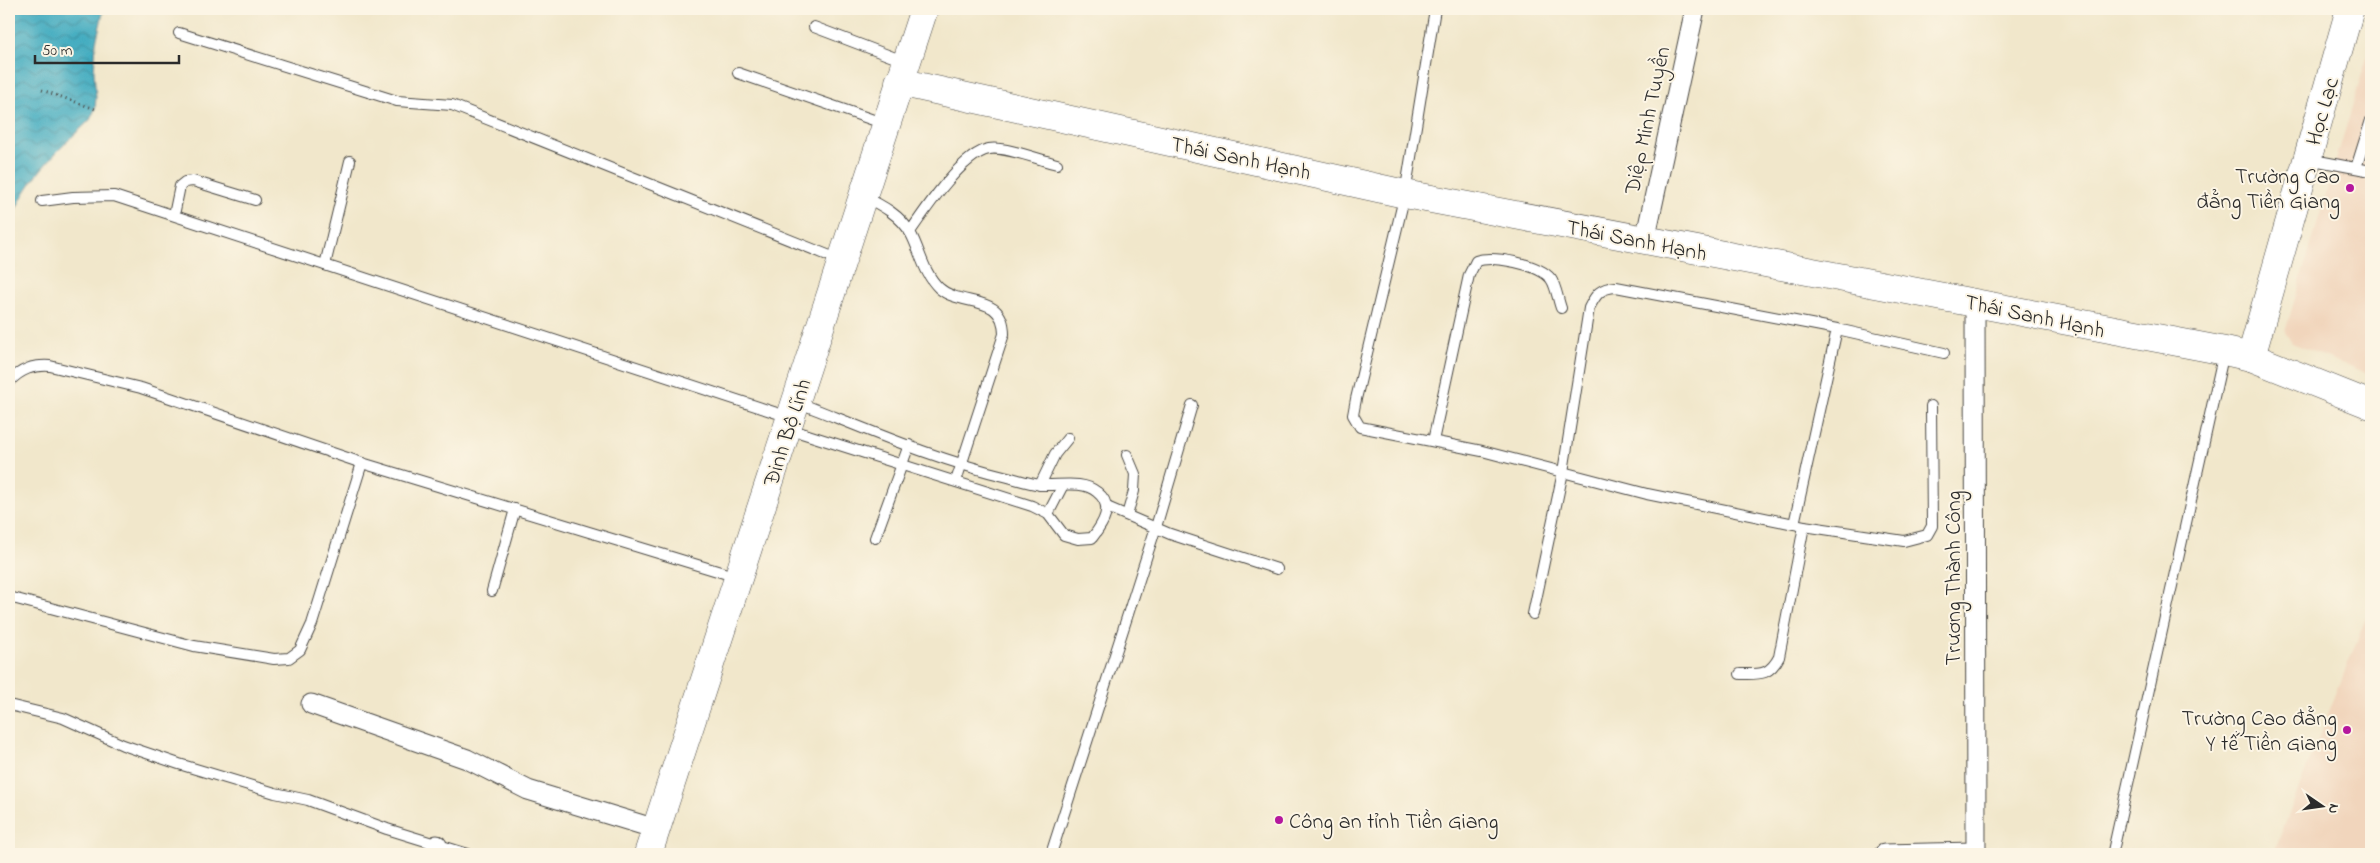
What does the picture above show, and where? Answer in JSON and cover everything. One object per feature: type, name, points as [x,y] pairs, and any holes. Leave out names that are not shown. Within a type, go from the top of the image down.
[{"type":"street","name":"Đinh Bộ Lĩnh","points":[[652,842],[924,9]]},
{"type":"street","name":"Diệp Minh Tuyền","points":[[1644,240],[1695,9]]},
{"type":"street","name":"Học Lạc","points":[[2251,357],[2350,9]]},
{"type":"street","name":"Thái Sanh Hạnh","points":[[902,72],[1405,194],[2225,351],[2251,357],[2371,406]]},
{"type":"street","name":"Trương Thành Công","points":[[1975,302],[1976,853]]},
{"type":"street","points":[[311,704],[468,759],[528,790],[652,842]]},
{"type":"street","points":[[1884,854],[1976,853]]},
{"type":"lane","points":[[1435,9],[1405,194],[1353,416],[1360,428],[1482,451],[1647,494],[1799,525],[1904,541],[1927,535],[1932,526],[1931,406]]},
{"type":"lane","points":[[814,27],[902,72]]},
{"type":"lane","points":[[179,33],[397,100],[452,105],[841,261]]},
{"type":"lane","points":[[738,73],[885,124]]},
{"type":"lane","points":[[2356,168],[2371,120]]},
{"type":"lane","points":[[910,232],[938,192],[975,156],[989,149],[1003,150],[1057,164]]},
{"type":"lane","points":[[2307,159],[2371,171]]},
{"type":"lane","points":[[325,265],[350,161]]},
{"type":"lane","points":[[174,216],[180,186],[185,182],[193,181],[255,200]]},
{"type":"lane","points":[[862,195],[882,205],[898,218],[910,232],[930,275],[939,288],[984,304],[998,312],[1004,320],[1004,334],[956,482]]},
{"type":"lane","points":[[42,201],[73,197],[114,196],[791,416],[908,445],[997,475],[1040,485],[1084,486],[1096,491],[1105,500],[1107,507],[1103,524],[1092,538],[1078,539],[1064,535],[1048,514],[1032,506],[903,464],[791,416]]},
{"type":"lane","points":[[1433,441],[1469,275],[1476,261],[1486,258],[1517,262],[1545,273],[1552,280],[1561,308]]},
{"type":"lane","points":[[1533,614],[1564,472],[1589,308],[1596,294],[1604,288],[1616,287],[1837,328],[1944,353]]},
{"type":"lane","points":[[1740,674],[1763,674],[1773,668],[1779,657],[1799,525],[1837,328]]},
{"type":"lane","points":[[2113,851],[2225,351]]},
{"type":"lane","points":[[9,382],[17,374],[36,365],[50,366],[141,388],[362,463],[738,577]]},
{"type":"lane","points":[[1051,854],[1156,527],[1192,405]]},
{"type":"lane","points":[[1040,485],[1055,454],[1068,438]]},
{"type":"lane","points":[[875,538],[903,464],[908,445]]},
{"type":"lane","points":[[1127,455],[1135,474],[1134,491],[1127,515]]},
{"type":"lane","points":[[9,597],[194,646],[274,659],[289,658],[300,650],[312,624],[362,463]]},
{"type":"lane","points":[[1048,514],[1063,485]]},
{"type":"lane","points":[[1107,507],[1170,534],[1277,569]]},
{"type":"lane","points":[[492,591],[515,509]]},
{"type":"lane","points":[[9,705],[76,722],[123,745],[179,764],[275,793],[308,800],[436,850],[468,854]]},
{"type":"path","points":[[42,90],[95,109]]},
{"type":"shaded area","name":"Trường Cao đẳng Tiền Giang","points":[[2371,43],[2371,375],[2292,343],[2285,332]]},
{"type":"shaded area","name":"Trường Cao đẳng Y tế Tiền Giang","points":[[2371,605],[2371,854],[2273,854]]},
{"type":"water","points":[[9,9],[104,9],[96,42],[94,72],[95,109],[90,120],[42,168],[23,196],[9,227]]},
{"type":"place","name":"Trường Cao đẳng Tiền Giang","points":[[2350,188]]},
{"type":"place","name":"Trường Cao đẳng Y tế Tiền Giang","points":[[2347,730]]},
{"type":"place","name":"Công an tỉnh Tiền Giang","points":[[1279,820]]}]
